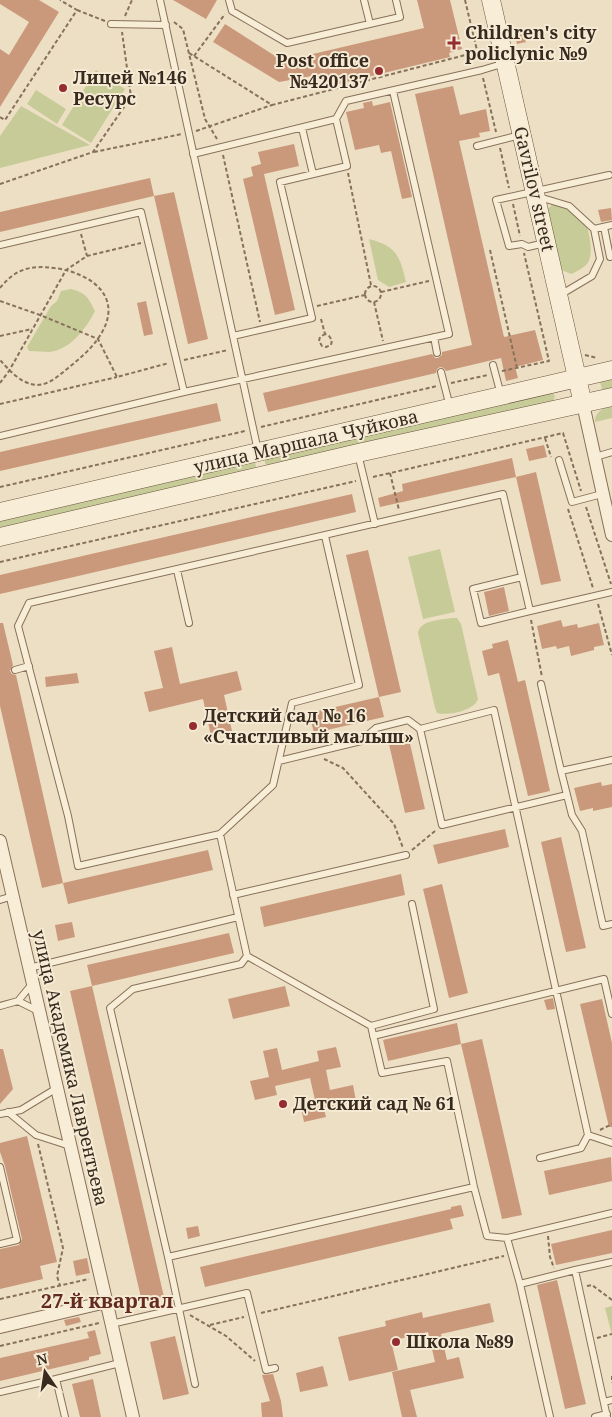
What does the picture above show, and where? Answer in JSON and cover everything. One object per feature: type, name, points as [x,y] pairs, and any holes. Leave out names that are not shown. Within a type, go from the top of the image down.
[{"type":"main road","name":"Gavrilov street","points":[[491,0],[583,404]]},
{"type":"main road","name":"улица Маршала Чуйкова","points":[[0,512],[578,378],[608,363]]},
{"type":"main road","name":"улица Маршала Чуйкова","points":[[0,537],[358,453],[612,397]]},
{"type":"main road","points":[[259,452],[264,476]]},
{"type":"street","points":[[583,404],[602,494],[610,519],[612,535]]},
{"type":"street","name":"улица Академика Лаврентьева","points":[[0,842],[6,898],[33,983],[106,1302],[105,1324],[120,1363],[133,1417]]},
{"type":"street","points":[[0,1327],[106,1302]]},
{"type":"lane","points":[[160,0],[259,452]]},
{"type":"lane","points":[[364,0],[370,24]]},
{"type":"lane","points":[[230,3],[232,11],[287,43],[400,17],[396,0]]},
{"type":"lane","points":[[111,24],[166,25]]},
{"type":"lane","points":[[233,336],[312,318],[280,182],[346,166],[336,119],[346,101],[482,70],[523,55]]},
{"type":"lane","points":[[0,436],[184,392],[449,334],[393,91]]},
{"type":"lane","points":[[193,154],[336,119]]},
{"type":"lane","points":[[302,128],[313,174]]},
{"type":"lane","points":[[477,146],[522,135]]},
{"type":"lane","points":[[547,243],[528,247],[522,244],[509,246],[496,200],[511,196],[535,194],[609,175]]},
{"type":"lane","points":[[535,194],[569,206],[594,229],[600,259],[592,276],[559,296]]},
{"type":"lane","points":[[0,245],[141,212],[184,392]]},
{"type":"lane","points":[[594,229],[612,226]]},
{"type":"lane","points":[[600,259],[611,257],[604,227]]},
{"type":"lane","points":[[434,338],[437,353]]},
{"type":"lane","points":[[493,364],[501,396]]},
{"type":"lane","points":[[442,372],[450,408]]},
{"type":"lane","points":[[595,457],[612,452]]},
{"type":"lane","points":[[358,453],[375,524]]},
{"type":"lane","points":[[559,460],[572,502],[602,494]]},
{"type":"lane","points":[[325,536],[360,685],[292,703],[273,785],[220,834],[78,866],[68,816],[18,626],[29,603],[503,494],[530,611]]},
{"type":"lane","points":[[176,570],[189,622]]},
{"type":"lane","points":[[522,577],[473,589],[481,623],[612,592]]},
{"type":"lane","points":[[14,670],[29,666]]},
{"type":"lane","points":[[541,684],[572,815],[582,832],[603,926],[612,924]]},
{"type":"lane","points":[[420,728],[494,710],[588,1135],[581,1148],[540,1158]]},
{"type":"lane","points":[[279,761],[361,742],[376,728],[408,720],[420,728],[442,825],[567,795]]},
{"type":"lane","points":[[561,772],[612,760]]},
{"type":"lane","points":[[220,834],[247,956],[371,1026],[382,1074],[447,1061],[474,1187],[487,1236],[507,1238],[612,1213]]},
{"type":"lane","points":[[233,895],[406,855]]},
{"type":"lane","points":[[371,1026],[434,1009],[412,904]]},
{"type":"lane","points":[[29,968],[238,917]]},
{"type":"lane","points":[[195,1384],[168,1256],[110,1008],[133,989],[240,964],[247,956]]},
{"type":"lane","points":[[374,1036],[604,979],[612,1014]]},
{"type":"lane","points":[[0,1006],[18,1001],[33,983]]},
{"type":"lane","points":[[18,1001],[39,1011]]},
{"type":"lane","points":[[0,1114],[21,1110],[57,1088]]},
{"type":"lane","points":[[8,1112],[36,1135],[70,1146]]},
{"type":"lane","points":[[588,1135],[612,1143]]},
{"type":"lane","points":[[0,1167],[17,1240],[0,1244]]},
{"type":"lane","points":[[168,1256],[474,1187]]},
{"type":"lane","points":[[507,1238],[520,1284],[550,1417]]},
{"type":"lane","points":[[520,1284],[612,1262]]},
{"type":"lane","points":[[575,1270],[607,1416],[595,1417]]},
{"type":"lane","points":[[105,1324],[179,1309],[247,1292],[266,1370],[275,1368]]},
{"type":"lane","points":[[0,1392],[120,1363]]},
{"type":"lane","points":[[56,1379],[65,1417]]},
{"type":"lane","points":[[604,1402],[612,1400]]},
{"type":"path","points":[[60,0],[77,10],[111,24]]},
{"type":"path","points":[[93,152],[131,97],[121,24],[132,0]]},
{"type":"path","points":[[0,487],[549,360],[466,0]]},
{"type":"path","points":[[194,56],[230,3]]},
{"type":"path","points":[[0,117],[5,120],[77,10]]},
{"type":"path","points":[[168,16],[183,29],[205,119],[222,147],[262,330]]},
{"type":"path","points":[[0,184],[93,152],[188,133],[272,105],[478,52]]},
{"type":"path","points":[[189,53],[272,105]]},
{"type":"path","points":[[346,166],[371,285]]},
{"type":"path","points":[[80,226],[87,256]]},
{"type":"path","points":[[0,383],[9,371],[66,270],[87,256],[148,241]]},
{"type":"path","points":[[490,250],[517,368]]},
{"type":"path","points":[[0,288],[16,272],[26,268],[41,266],[66,270],[94,282],[105,297],[108,311],[107,320],[98,339],[79,359],[47,383],[35,385],[27,383],[9,371],[0,360]]},
{"type":"path","points":[[381,292],[436,280]]},
{"type":"path","points":[[364,296],[369,301],[374,302],[380,299],[381,292],[376,286],[371,285]]},
{"type":"path","points":[[364,296],[367,287],[371,285]]},
{"type":"path","points":[[309,307],[364,296]]},
{"type":"path","points":[[0,301],[40,314],[98,339],[117,377]]},
{"type":"path","points":[[374,302],[384,348]]},
{"type":"path","points":[[0,336],[32,329]]},
{"type":"path","points":[[325,334],[332,340],[331,344],[326,347],[322,346],[319,341],[320,337],[325,334]]},
{"type":"path","points":[[0,404],[235,348]]},
{"type":"path","points":[[585,354],[608,363]]},
{"type":"path","points":[[0,562],[563,433],[612,587]]},
{"type":"path","points":[[545,438],[551,457]]},
{"type":"path","points":[[390,473],[400,518]]},
{"type":"path","points":[[566,503],[596,596],[612,655]]},
{"type":"path","points":[[530,611],[542,675],[541,684]]},
{"type":"path","points":[[311,754],[344,768],[394,824],[406,855],[442,825]]},
{"type":"path","points":[[36,1135],[63,1248],[57,1276],[60,1286]]},
{"type":"path","points":[[547,1229],[550,1257],[557,1275]]},
{"type":"path","points":[[210,1325],[511,1254]]},
{"type":"path","points":[[0,1299],[89,1279]]},
{"type":"path","points":[[579,1288],[592,1285],[612,1300]]},
{"type":"path","points":[[179,1309],[210,1325],[226,1336],[266,1370]]},
{"type":"path","points":[[0,1346],[105,1324]]},
{"type":"path","points":[[590,1339],[612,1334]]},
{"type":"path","points":[[612,1376],[612,1383]]},
{"type":"green space","points":[[96,70],[125,89],[91,143],[62,125]]},
{"type":"green space","points":[[36,90],[66,109],[57,124],[27,104]]},
{"type":"green space","points":[[21,106],[90,145],[0,168],[0,136]]},
{"type":"green space","points":[[552,205],[567,208],[581,216],[589,232],[591,254],[589,260],[584,267],[571,274],[562,270],[549,216],[548,208]]},
{"type":"green space","points":[[369,239],[386,245],[396,254],[402,266],[406,282],[389,287],[378,280]]},
{"type":"green space","points":[[71,289],[86,296],[95,311],[87,325],[76,338],[64,347],[49,352],[29,351],[27,347],[51,306],[57,301],[61,291]]},
{"type":"green space","points":[[612,377],[612,391],[602,389],[600,382],[603,379]]},
{"type":"green space","points":[[550,391],[555,396],[553,402],[268,467],[265,463],[265,458]]},
{"type":"green space","points":[[612,405],[612,418],[595,422],[598,413]]},
{"type":"green space","points":[[253,461],[256,465],[255,470],[0,528],[0,519]]},
{"type":"green space","points":[[440,549],[455,612],[423,619],[408,557]]},
{"type":"green space","points":[[457,618],[461,624],[478,699],[471,707],[460,712],[442,714],[437,713],[435,708],[418,633],[422,625],[426,623]]},
{"type":"green space","points":[[612,1306],[612,1335],[605,1308]]},
{"type":"building","points":[[0,0],[39,0],[59,12],[0,107],[0,49],[9,55],[29,22],[0,4]]},
{"type":"building","points":[[173,0],[217,0],[206,19]]},
{"type":"building","points":[[417,0],[450,0],[462,49],[449,53],[450,57],[326,87],[323,74],[279,82],[213,42],[225,24],[283,61],[424,28]]},
{"type":"building","points":[[524,34],[526,42],[517,44],[515,35]]},
{"type":"building","points":[[453,86],[460,115],[486,109],[490,131],[479,133],[480,137],[459,141],[504,337],[535,330],[543,360],[515,367],[518,378],[506,381],[501,358],[446,371],[440,367],[436,373],[268,412],[263,393],[432,354],[435,358],[438,358],[442,355],[442,352],[472,345],[415,94]]},
{"type":"building","points":[[372,101],[373,106],[390,102],[412,197],[402,199],[391,151],[381,153],[379,145],[355,150],[346,112],[364,108],[363,103]]},
{"type":"building","points":[[294,144],[299,166],[264,174],[295,310],[275,315],[243,179],[253,176],[251,167],[261,164],[258,152]]},
{"type":"building","points":[[150,178],[154,196],[0,232],[0,212]]},
{"type":"building","points":[[174,192],[208,339],[188,344],[154,196]]},
{"type":"building","points":[[611,208],[612,220],[601,222],[598,210]]},
{"type":"building","points":[[146,301],[153,334],[144,336],[137,303]]},
{"type":"building","points":[[217,403],[221,421],[0,471],[0,452]]},
{"type":"building","points":[[544,445],[547,457],[529,461],[526,449]]},
{"type":"building","points":[[512,458],[516,477],[380,507],[378,498],[403,491],[402,484]]},
{"type":"building","points":[[536,472],[561,581],[541,585],[516,477]]},
{"type":"building","points":[[352,494],[356,512],[0,594],[0,575]]},
{"type":"building","points":[[368,550],[401,692],[379,697],[346,555]]},
{"type":"building","points":[[504,587],[509,611],[489,616],[484,592]]},
{"type":"building","points":[[561,620],[563,627],[577,624],[578,628],[599,623],[604,645],[594,647],[594,650],[571,656],[569,646],[557,649],[556,646],[542,649],[537,626]]},
{"type":"building","points":[[0,623],[3,623],[13,665],[10,671],[16,675],[63,883],[42,888],[0,706]]},
{"type":"building","points":[[508,640],[518,682],[525,680],[550,791],[528,796],[499,673],[488,676],[482,651],[493,648],[492,644]]},
{"type":"building","points":[[172,647],[180,684],[237,671],[242,690],[224,695],[232,731],[211,736],[203,699],[149,712],[144,692],[163,688],[154,651]]},
{"type":"building","points":[[77,673],[79,683],[46,687],[45,677]]},
{"type":"building","points":[[379,697],[384,717],[314,733],[309,713]]},
{"type":"building","points":[[408,735],[425,809],[405,813],[388,740]]},
{"type":"building","points":[[601,782],[602,786],[612,784],[612,807],[593,811],[593,808],[580,811],[574,788]]},
{"type":"building","points":[[505,829],[509,847],[438,864],[433,845]]},
{"type":"building","points":[[561,837],[586,948],[566,952],[541,842]]},
{"type":"building","points":[[208,850],[213,870],[68,904],[63,883]]},
{"type":"building","points":[[401,874],[405,895],[264,927],[260,907]]},
{"type":"building","points":[[442,884],[468,993],[449,998],[423,889]]},
{"type":"building","points":[[72,922],[75,937],[58,941],[55,925]]},
{"type":"building","points":[[229,933],[234,953],[92,986],[87,965]]},
{"type":"building","points":[[92,986],[164,1297],[142,1302],[70,991]]},
{"type":"building","points":[[285,986],[290,1006],[233,1019],[228,999]]},
{"type":"building","points":[[553,998],[555,1009],[547,1010],[544,1000]]},
{"type":"building","points":[[602,999],[612,1043],[612,1127],[609,1127],[580,1004]]},
{"type":"building","points":[[457,1023],[461,1044],[388,1061],[383,1040]]},
{"type":"building","points":[[482,1039],[522,1215],[502,1219],[461,1044]]},
{"type":"building","points":[[336,1047],[341,1067],[326,1070],[330,1090],[353,1085],[356,1101],[324,1109],[326,1117],[304,1122],[300,1103],[315,1100],[310,1078],[275,1086],[277,1095],[255,1100],[250,1081],[269,1077],[263,1051],[277,1048],[282,1070],[319,1061],[317,1051]]},
{"type":"building","points":[[0,1049],[3,1049],[13,1089],[0,1104]]},
{"type":"building","points":[[27,1136],[57,1262],[40,1266],[43,1279],[0,1289],[0,1249],[19,1245],[22,1239],[0,1152],[0,1143]]},
{"type":"building","points":[[611,1157],[612,1181],[549,1195],[544,1171]]},
{"type":"building","points":[[461,1205],[464,1216],[450,1219],[453,1229],[205,1287],[200,1267],[451,1209],[451,1207]]},
{"type":"building","points":[[198,1226],[200,1236],[188,1239],[186,1228]]},
{"type":"building","points":[[612,1230],[612,1253],[556,1265],[551,1244]]},
{"type":"building","points":[[87,1258],[90,1273],[76,1276],[73,1261]]},
{"type":"building","points":[[557,1280],[586,1404],[565,1409],[537,1285]]},
{"type":"building","points":[[490,1303],[494,1322],[441,1334],[447,1360],[459,1357],[464,1378],[410,1390],[417,1417],[402,1417],[392,1372],[435,1362],[428,1332],[391,1341],[398,1370],[349,1381],[338,1337],[386,1326],[385,1321],[422,1312],[423,1318]]},
{"type":"building","points":[[79,1317],[81,1322],[66,1326],[64,1320]]},
{"type":"building","points":[[95,1330],[101,1354],[89,1357],[89,1360],[0,1381],[0,1358],[89,1338],[87,1332]]},
{"type":"building","points":[[175,1336],[189,1394],[163,1400],[150,1342]]},
{"type":"building","points":[[323,1366],[328,1386],[300,1392],[296,1373]]},
{"type":"building","points":[[273,1374],[281,1401],[283,1417],[262,1417],[261,1403],[270,1401],[262,1375]]},
{"type":"building","points":[[93,1379],[101,1417],[80,1417],[72,1384]]},
{"type":"place","name":"Children's city policlynic №9","points":[[454,43]]},
{"type":"place","name":"Post office №420137","points":[[379,71]]},
{"type":"place","name":"Лицей №146 Ресурс","points":[[63,88]]},
{"type":"place","name":"Детский сад № 16 «Счастливый малыш»","points":[[193,726]]},
{"type":"place","name":"Детский сад № 61","points":[[283,1104]]},
{"type":"place","name":"Школа №89","points":[[396,1342]]},
{"type":"district","name":"27-й квартал","points":[[107,1301]]}]
